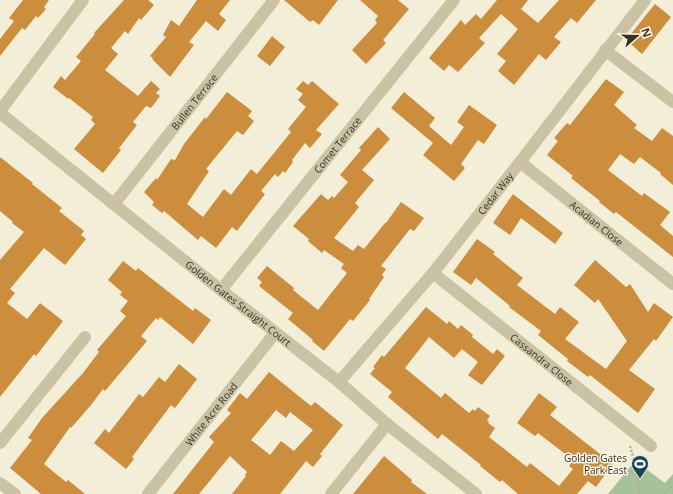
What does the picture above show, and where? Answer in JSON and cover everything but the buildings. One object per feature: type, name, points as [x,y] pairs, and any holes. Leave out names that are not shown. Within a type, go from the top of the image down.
[{"type":"street","points":[[0,112],[83,0]]},
{"type":"street","name":"Bullen Terrace","points":[[114,204],[274,0]]},
{"type":"street","name":"Comet Terrace","points":[[221,290],[454,0]]},
{"type":"street","name":"Cedar Way","points":[[339,382],[434,272],[645,0]]},
{"type":"street","points":[[606,50],[673,102]]},
{"type":"street","name":"Golden Gates Straight Court","points":[[0,112],[221,290],[339,382],[388,424],[476,494]]},
{"type":"street","name":"Acadian Close","points":[[520,162],[673,284]]},
{"type":"street","name":"Cassandra Close","points":[[434,272],[651,446]]},
{"type":"street","name":"White Acre Road","points":[[148,494],[275,333]]},
{"type":"street","points":[[0,443],[86,337]]},
{"type":"street","points":[[330,494],[388,424]]},
{"type":"street","points":[[0,483],[15,494]]},
{"type":"path","points":[[629,445],[636,467],[640,494]]},
{"type":"path","points":[[665,494],[673,485]]},
{"type":"green space","name":"Golden Gates Park East","points":[[635,461],[665,483],[673,474],[673,494],[608,494]]},
{"type":"place","name":"Golden Gates Park East","points":[[640,479]]}]
